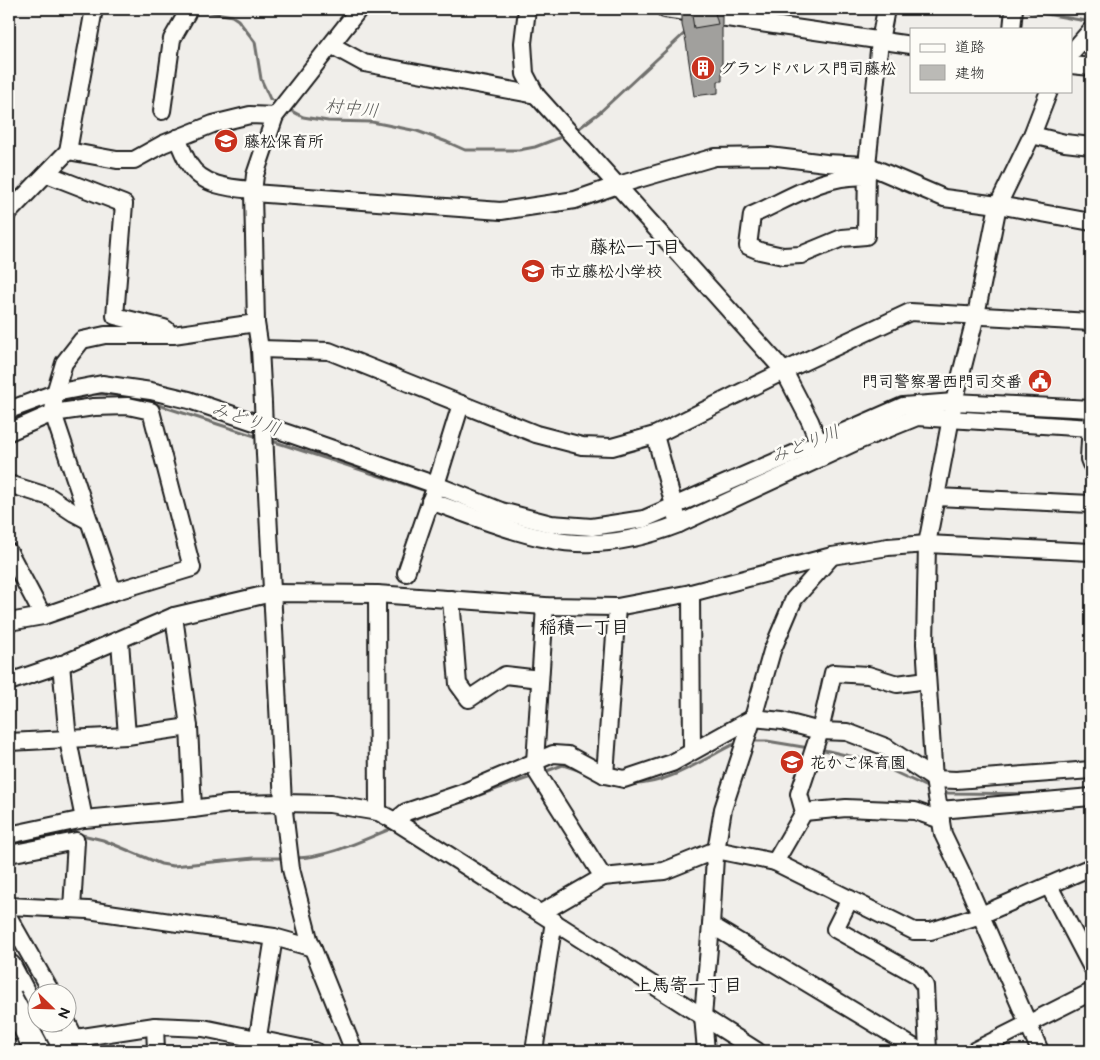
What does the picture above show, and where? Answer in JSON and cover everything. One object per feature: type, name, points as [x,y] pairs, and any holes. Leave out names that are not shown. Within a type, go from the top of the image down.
[{"type":"highway","points":[[9,967],[15,994],[46,1049]]},
{"type":"highway","points":[[15,994],[28,1010]]},
{"type":"highway","points":[[41,1032],[46,1049]]},
{"type":"street","points":[[9,212],[68,151],[94,9]]},
{"type":"street","points":[[162,112],[172,39],[187,13],[182,9]]},
{"type":"street","points":[[354,1051],[313,948],[291,869],[283,803],[260,349],[256,323],[253,192],[255,175],[280,108],[359,9]]},
{"type":"street","points":[[527,9],[523,44],[525,74],[536,95],[784,371],[810,421],[819,444]]},
{"type":"street","points":[[665,9],[910,45]]},
{"type":"street","points":[[867,171],[856,176],[829,180],[752,215],[748,246],[760,251],[784,256],[801,255],[842,238],[866,236],[867,171],[880,41],[886,9]]},
{"type":"street","points":[[1072,52],[1091,30]]},
{"type":"street","points":[[331,45],[364,63],[536,95]]},
{"type":"street","points":[[1072,65],[1091,67]]},
{"type":"street","points":[[1040,1051],[981,915],[943,834],[934,779],[925,644],[927,544],[954,402],[976,315],[998,205],[1032,135],[1049,92]]},
{"type":"street","points":[[68,151],[117,160],[134,160],[177,138],[213,124],[280,108]]},
{"type":"street","points":[[1032,135],[1065,143],[1091,146]]},
{"type":"street","points":[[177,138],[189,164],[196,173],[214,184],[226,188],[253,192],[501,211],[575,200],[618,185],[715,157],[768,156],[826,163],[867,171],[944,198],[998,205],[1091,222]]},
{"type":"street","points":[[47,174],[124,204],[115,316],[164,328],[173,335]]},
{"type":"street","points":[[260,349],[329,351],[536,434],[582,446],[612,447],[655,435],[784,371],[910,312],[1091,322]]},
{"type":"street","points":[[113,592],[53,413],[55,392],[64,363],[82,340],[105,335],[173,335],[256,323]]},
{"type":"street","points":[[9,410],[55,392],[102,384],[151,391],[189,400],[436,486],[501,511],[559,525],[592,527],[644,519],[903,406],[954,402],[1091,409]]},
{"type":"street","points":[[406,573],[436,486],[460,404]]},
{"type":"street","points":[[9,432],[53,413],[94,407],[128,406],[151,410],[192,568],[43,616],[9,622]]},
{"type":"street","points":[[430,501],[548,540],[596,543],[630,539],[679,524],[858,441],[918,417],[1091,425],[1089,459],[1091,464]]},
{"type":"street","points":[[655,435],[679,524]]},
{"type":"street","points":[[9,484],[50,497],[89,521]]},
{"type":"street","points":[[936,497],[1091,504]]},
{"type":"street","points":[[9,682],[120,641],[174,616],[272,593],[377,594],[546,606],[617,606],[691,593],[832,556],[888,547],[927,544],[1091,552]]},
{"type":"street","points":[[9,552],[43,616]]},
{"type":"street","points":[[706,1051],[703,1016],[716,850],[723,809],[754,718],[772,651],[794,599],[832,556]]},
{"type":"street","points":[[691,593],[692,751]]},
{"type":"street","points":[[377,594],[378,812]]},
{"type":"street","points":[[451,599],[458,684],[469,699],[505,675],[540,679]]},
{"type":"street","points":[[546,606],[535,762],[538,774],[603,877]]},
{"type":"street","points":[[605,775],[617,606]]},
{"type":"street","points":[[174,616],[190,727],[193,809]]},
{"type":"street","points":[[120,641],[127,736]]},
{"type":"street","points":[[61,664],[68,740],[84,820]]},
{"type":"street","points":[[774,862],[804,812],[799,794],[820,731],[833,673],[868,675],[898,684],[927,680]]},
{"type":"street","points":[[395,821],[406,812],[462,793],[553,754],[568,755],[605,775],[624,779],[672,763],[754,718],[782,721],[820,731],[847,732],[886,747],[934,779],[956,780],[1091,770]]},
{"type":"street","points":[[9,742],[127,736],[190,727]]},
{"type":"street","points":[[804,812],[846,808],[916,811],[940,815],[1091,797]]},
{"type":"street","points":[[9,835],[84,820],[229,804],[330,804],[378,812],[757,1051]]},
{"type":"street","points":[[9,854],[76,841],[72,909]]},
{"type":"street","points":[[534,1051],[547,917],[603,877],[664,871],[716,850],[774,862],[914,931],[931,931],[981,915],[1091,867]]},
{"type":"street","points":[[1049,886],[1091,966]]},
{"type":"street","points":[[850,899],[835,929],[916,975],[925,986],[928,1051]]},
{"type":"street","points":[[9,906],[72,909],[274,937],[313,948]]},
{"type":"street","points":[[9,918],[44,982]]},
{"type":"street","points":[[711,925],[920,1051]]},
{"type":"street","points":[[257,1046],[274,937]]},
{"type":"street","points":[[974,1051],[1091,992]]},
{"type":"street","points":[[155,1026],[156,1051]]},
{"type":"street","points":[[9,1030],[78,1045],[155,1026],[203,1028],[257,1046],[315,1051]]},
{"type":"street","points":[[72,1032],[78,1045]]},
{"type":"building","points":[[691,9],[722,9],[722,12],[715,13],[718,24],[694,28]]},
{"type":"waterway","name":"村中川","points":[[195,9],[232,16],[238,20],[255,42],[261,79],[270,99],[278,103]]},
{"type":"waterway","name":"村中川","points":[[1018,9],[1086,21]]},
{"type":"waterway","name":"村中川","points":[[578,129],[599,113],[687,31]]},
{"type":"waterway","name":"村中川","points":[[288,109],[303,117],[328,121],[372,122],[417,131],[465,150],[519,150],[535,147],[561,137]]},
{"type":"waterway","name":"みどり川","points":[[59,402],[95,394],[120,395],[152,403],[258,437]]},
{"type":"waterway","name":"みどり川","points":[[1055,418],[1083,418]]},
{"type":"waterway","name":"みどり川","points":[[269,440],[423,490]]},
{"type":"waterway","points":[[751,741],[767,741],[809,748]]},
{"type":"waterway","points":[[630,784],[643,784],[669,777],[732,745],[740,743]]},
{"type":"waterway","points":[[820,749],[871,761],[929,788]]},
{"type":"waterway","points":[[544,772],[563,765],[581,771]]},
{"type":"waterway","points":[[471,798],[534,776]]},
{"type":"waterway","points":[[940,791],[948,793],[1041,794]]},
{"type":"waterway","points":[[408,822],[444,807]]},
{"type":"waterway","points":[[295,858],[320,855],[333,851],[395,827]]},
{"type":"waterway","points":[[9,845],[74,833],[103,840],[161,864],[173,866],[254,858],[286,858]]},
{"type":"place","name":"グランドパレス門司藤松","points":[[703,68]]},
{"type":"place","name":"藤松保育所","points":[[226,141]]},
{"type":"place","name":"市立藤松小学校","points":[[533,271]]},
{"type":"place","name":"門司警察署西門司交番","points":[[1040,381]]},
{"type":"place","name":"花かご保育園","points":[[792,762]]},
{"type":"district","name":"藤松一丁目","points":[[635,247]]},
{"type":"district","name":"稲積一丁目","points":[[584,627]]},
{"type":"district","name":"上馬寄一丁目","points":[[688,985]]}]
